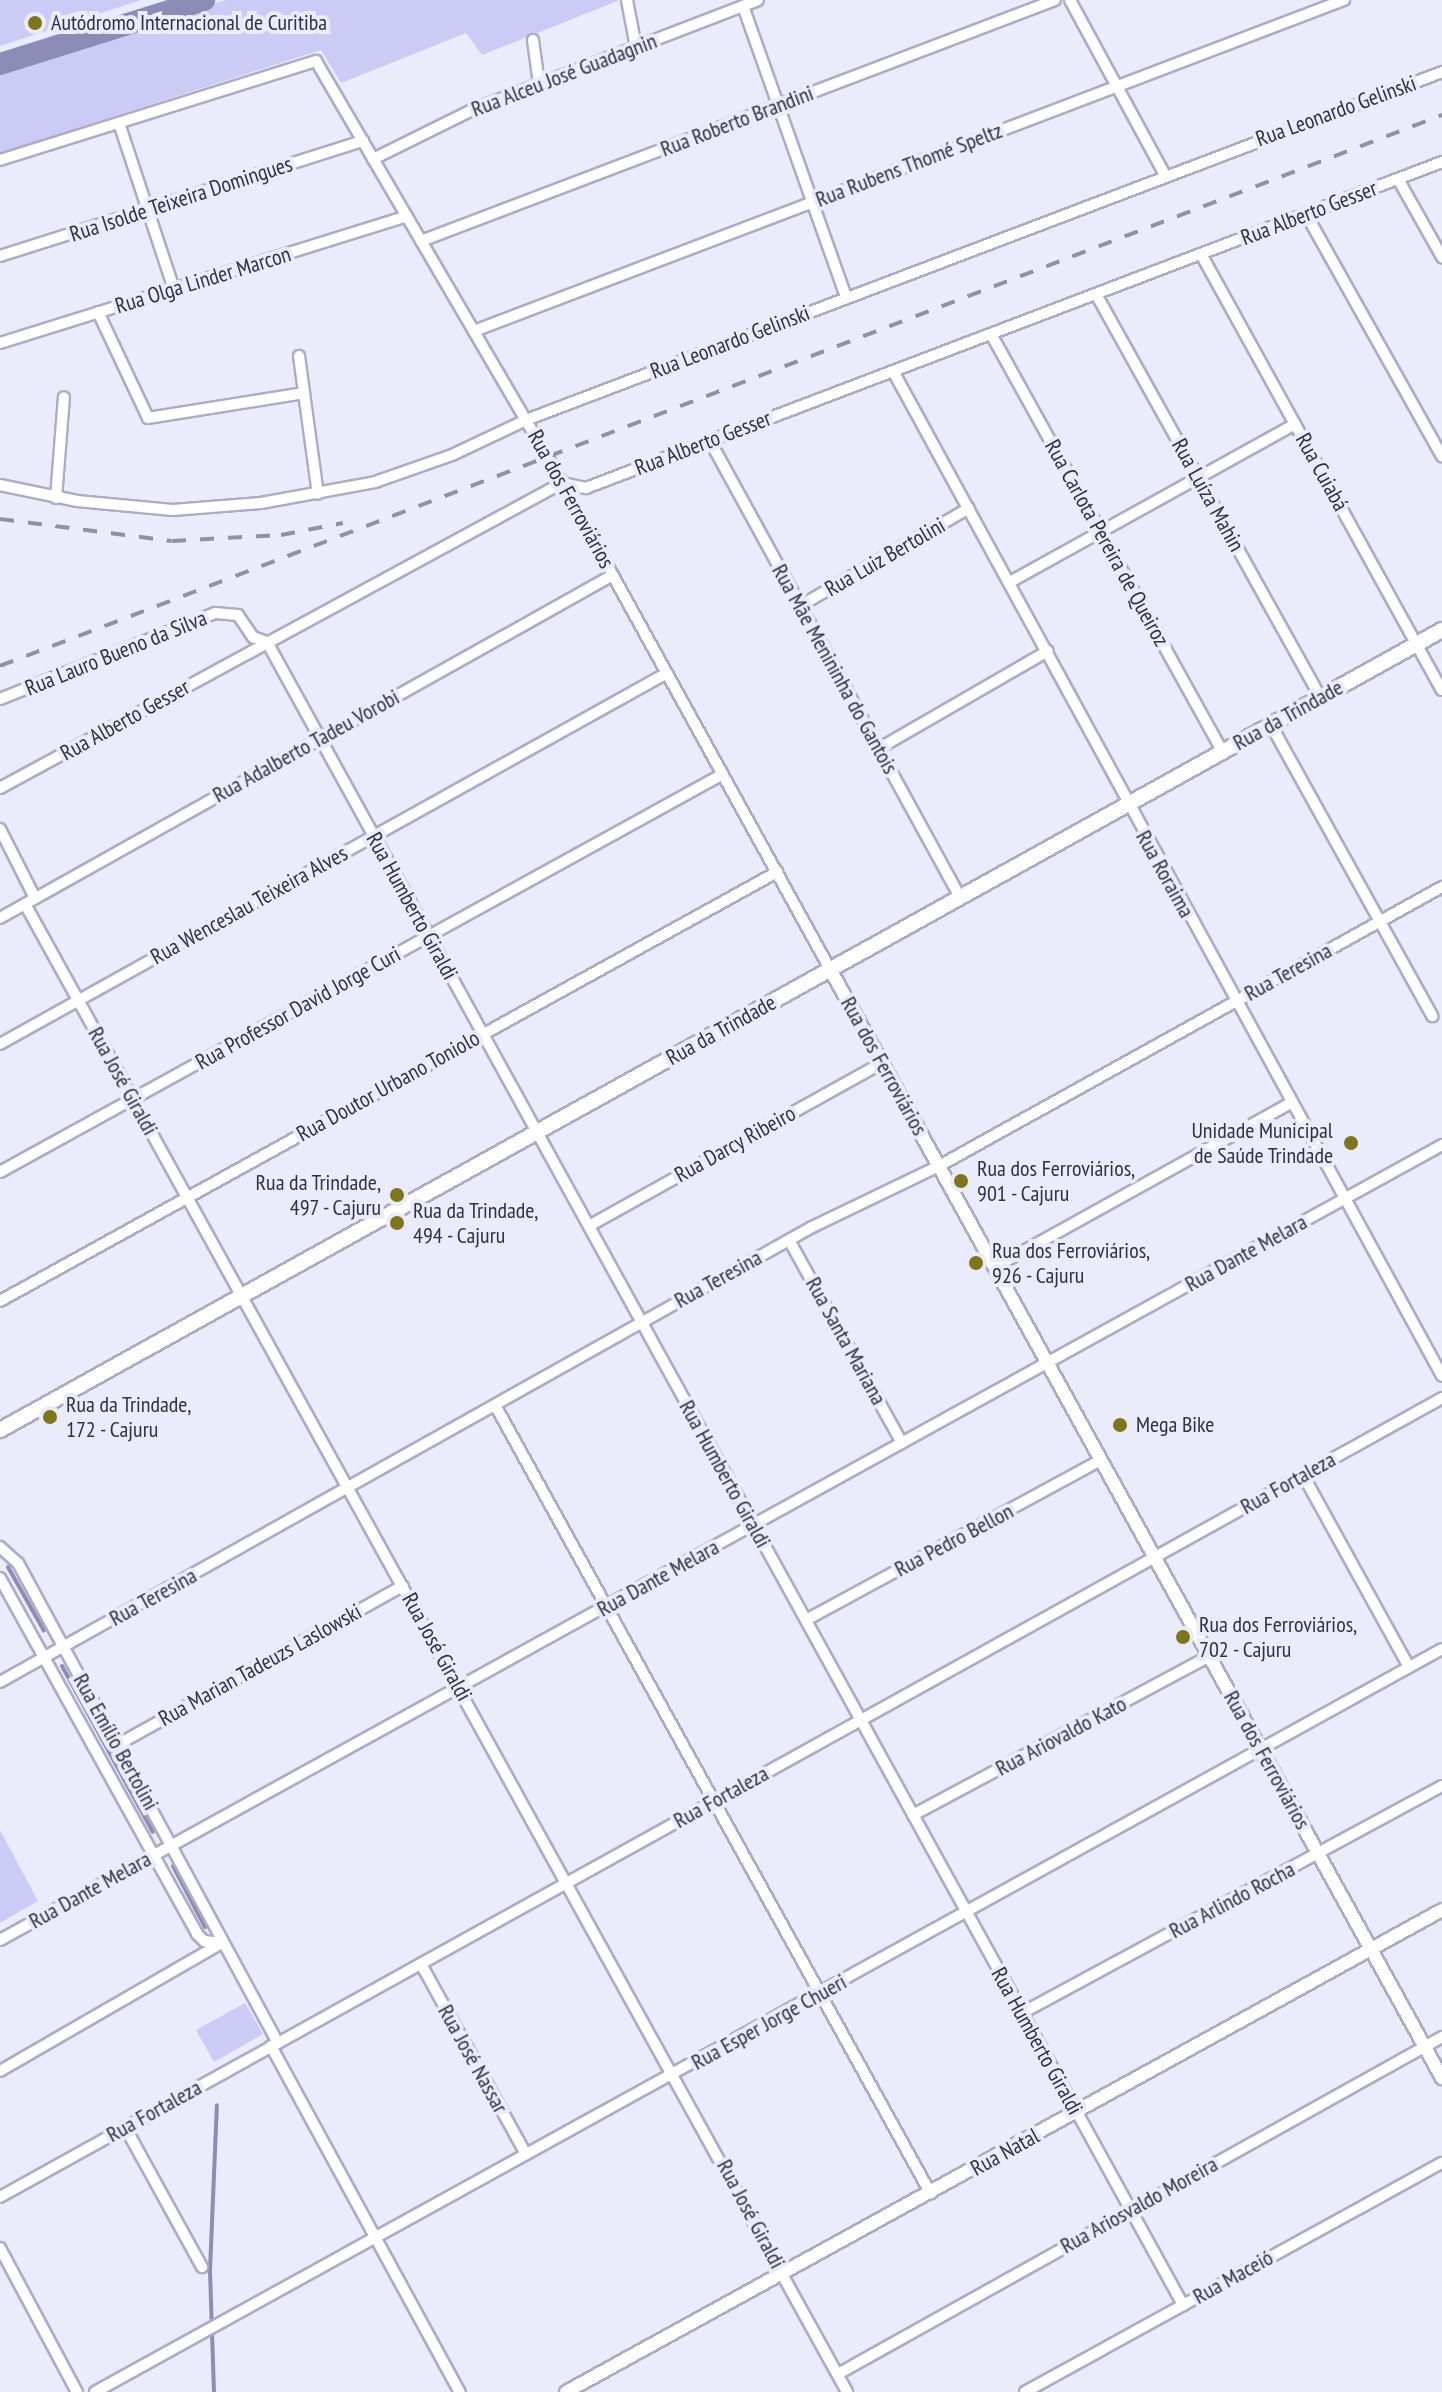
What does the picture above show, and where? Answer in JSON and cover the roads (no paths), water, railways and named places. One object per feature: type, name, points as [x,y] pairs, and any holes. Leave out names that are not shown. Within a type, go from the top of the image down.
[{"type":"main road","name":"Rua da Trindade","points":[[0,1430],[1442,630]]},
{"type":"street","points":[[627,0],[636,47]]},
{"type":"street","points":[[719,0],[721,14]]},
{"type":"street","name":"Rua Alceu José Guadagnin","points":[[373,159],[461,114],[758,0]]},
{"type":"street","name":"Rua Roberto Brandini","points":[[421,241],[1053,0]]},
{"type":"street","points":[[1069,0],[1165,175]]},
{"type":"street","name":"Rua Rubens Thomé Speltz","points":[[474,331],[1344,0]]},
{"type":"street","points":[[743,6],[846,297]]},
{"type":"street","points":[[533,40],[539,84]]},
{"type":"street","name":"Rua dos Ferroviários","points":[[119,123],[316,61],[562,483],[1442,2078]]},
{"type":"street","name":"Rua Leonardo Gelinski","points":[[0,485],[56,498],[173,510],[318,494],[430,464],[526,420],[1442,72]]},
{"type":"street","points":[[0,160],[119,123],[174,289]]},
{"type":"street","name":"Rua Isolde Teixeira Domingues","points":[[0,256],[363,141]]},
{"type":"street","name":"Rua Alberto Gesser","points":[[0,788],[562,483],[586,488],[1442,162]]},
{"type":"street","points":[[1398,179],[1442,257]]},
{"type":"street","points":[[1306,214],[1442,456]]},
{"type":"street","name":"Rua Olga Linder Marcon","points":[[0,343],[407,216]]},
{"type":"street","name":"Rua Cuiabá","points":[[1201,254],[1442,690]]},
{"type":"street","name":"Rua Luíza Mahin","points":[[1096,294],[1320,697]]},
{"type":"street","points":[[98,312],[148,418],[304,393]]},
{"type":"street","name":"Rua Carlota Pereira de Queiroz","points":[[991,334],[1222,751]]},
{"type":"street","points":[[299,356],[318,494]]},
{"type":"street","name":"Rua Roraima","points":[[893,371],[1124,788],[1126,805],[1442,1376]]},
{"type":"street","points":[[56,498],[64,397]]},
{"type":"street","points":[[1010,582],[1295,424]]},
{"type":"street","name":"Rua Mãe Menininha do Gantois","points":[[710,441],[960,897]]},
{"type":"street","name":"Rua Luiz Bertolini","points":[[800,606],[969,508]]},
{"type":"street","name":"Rua Adalberto Tadeu Vorobi","points":[[0,918],[613,575]]},
{"type":"street","name":"Rua Lauro Bueno da Silva","points":[[0,699],[215,613],[238,615],[253,637],[267,642]]},
{"type":"street","name":"Rua Humberto Giraldi","points":[[267,642],[1183,2305]]},
{"type":"street","points":[[878,749],[1048,651]]},
{"type":"street","name":"Rua Wenceslau Teixeira Alves","points":[[0,1044],[667,673]]},
{"type":"street","points":[[1271,725],[1432,1016]]},
{"type":"street","name":"Rua Professor David Jorge Curi","points":[[0,1172],[723,774]]},
{"type":"street","name":"Rua José Giraldi","points":[[0,829],[30,901],[79,1000],[847,2392]]},
{"type":"street","name":"Rua Doutor Urbano Toniolo","points":[[0,1301],[777,872]]},
{"type":"street","name":"Rua Teresina","points":[[0,1682],[789,1240],[939,1166],[1442,887]]},
{"type":"street","name":"Rua Darcy Ribeiro","points":[[589,1226],[882,1063]]},
{"type":"street","points":[[995,1267],[1291,1103]]},
{"type":"street","name":"Rua Dante Melara","points":[[0,1940],[1442,1145]]},
{"type":"street","name":"Rua Santa Mariana","points":[[789,1240],[902,1443]]},
{"type":"street","name":"Rua Fortaleza","points":[[0,2197],[1442,1398]]},
{"type":"street","points":[[495,1405],[931,2194]]},
{"type":"street","name":"Rua Pedro Bellon","points":[[806,1620],[1101,1460]]},
{"type":"street","points":[[1303,1475],[1409,1667]]},
{"type":"street","name":"Rua Emílio Bertolini","points":[[0,1547],[18,1563],[172,1845],[375,2237],[460,2392]]},
{"type":"street","name":"Rua Emílio Bertolini","points":[[0,1578],[197,1934],[204,1941],[221,1943]]},
{"type":"street","name":"Rua Marian Tadeuzs Laslowski","points":[[117,1745],[403,1586]]},
{"type":"street","name":"Rua Esper Jorge Chueri","points":[[95,2392],[1442,1649]]},
{"type":"street","name":"Rua Ariovaldo Kato","points":[[913,1815],[1209,1656]]},
{"type":"street","name":"Rua Arlindo Rocha","points":[[1022,2013],[1442,1786]]},
{"type":"street","name":"Rua Natal","points":[[566,2392],[931,2194],[1442,1910]]},
{"type":"street","points":[[0,2071],[221,1943]]},
{"type":"street","name":"Rua José Nassar","points":[[421,1964],[526,2154]]},
{"type":"street","name":"Rua Ariosvaldo Moreira","points":[[838,2374],[1442,2037]]},
{"type":"street","points":[[125,2127],[202,2267]]},
{"type":"street","name":"Rua Maceió","points":[[1025,2392],[1442,2163]]},
{"type":"street","points":[[0,2248],[77,2392]]},
{"type":"waterway","points":[[0,64],[204,0]]},
{"type":"waterway","points":[[8,1567],[44,1631]]},
{"type":"waterway","points":[[62,1666],[153,1832]]},
{"type":"waterway","points":[[173,1866],[205,1927]]},
{"type":"waterway","points":[[214,2392],[210,2270],[217,2105]]},
{"type":"railway","points":[[0,666],[1442,115]]},
{"type":"railway","points":[[0,519],[172,541],[281,535],[343,523]]},
{"type":"place","name":"Autódromo Internacional de Curitiba","points":[[35,23]]},
{"type":"place","name":"Unidade Municipal de Saúde Trindade","points":[[1351,1143]]},
{"type":"place","name":"Rua dos Ferroviários, 901 - Cajuru","points":[[961,1181]]},
{"type":"place","name":"Rua da Trindade, 497 - Cajuru","points":[[397,1195]]},
{"type":"place","name":"Rua da Trindade, 494 - Cajuru","points":[[397,1223]]},
{"type":"place","name":"Rua dos Ferroviários, 926 - Cajuru","points":[[976,1263]]},
{"type":"place","name":"Rua da Trindade, 172 - Cajuru","points":[[50,1417]]},
{"type":"place","name":"Mega Bike","points":[[1120,1425]]},
{"type":"place","name":"Rua dos Ferroviários, 702 - Cajuru","points":[[1183,1637]]}]
